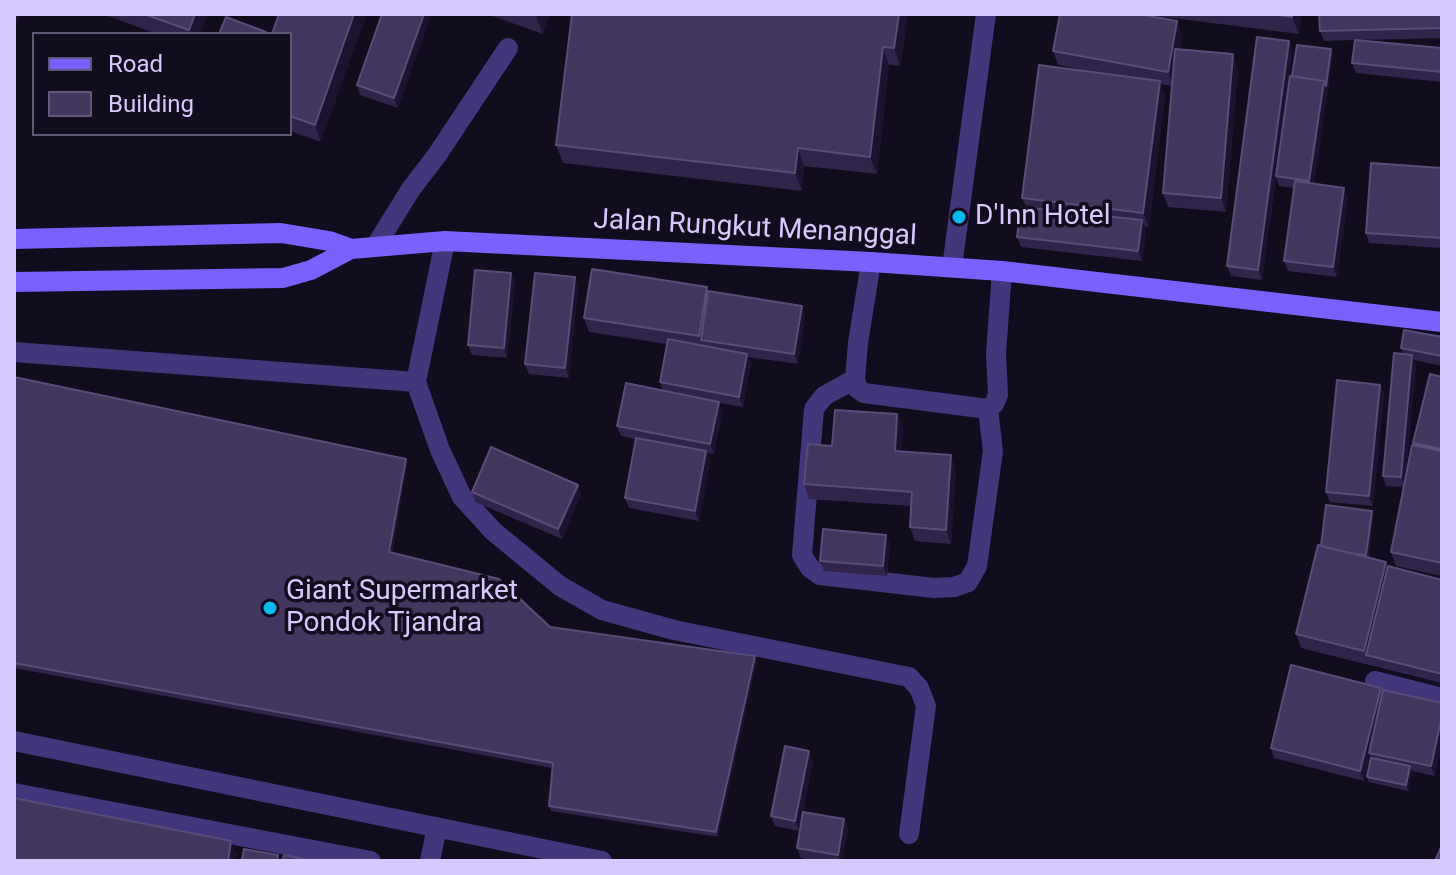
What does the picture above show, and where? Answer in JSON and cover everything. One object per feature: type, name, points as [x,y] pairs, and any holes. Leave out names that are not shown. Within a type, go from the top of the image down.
[{"type":"main road","name":"Jalan Rungkut Menanggal","points":[[14,239],[281,233],[329,241],[351,249]]},
{"type":"main road","name":"Jalan Rungkut Menanggal","points":[[14,282],[283,278],[311,270],[351,249],[445,241],[1002,271],[1442,322]]},
{"type":"street","points":[[952,267],[986,14]]},
{"type":"street","points":[[375,247],[508,48]]},
{"type":"street","points":[[445,241],[416,382],[440,450],[462,497],[493,531],[560,586],[602,610],[674,630],[909,677],[919,688],[926,706],[909,834]]},
{"type":"street","points":[[871,262],[858,343],[857,388],[864,393],[988,409],[998,395],[996,354],[1002,271]]},
{"type":"street","points":[[14,352],[416,382]]},
{"type":"street","points":[[855,379],[824,396],[814,409],[802,555],[810,568],[820,575],[934,588],[954,587],[968,582],[977,566],[993,451],[988,409]]},
{"type":"street","points":[[1375,681],[1442,698]]},
{"type":"street","points":[[14,741],[602,861]]},
{"type":"street","points":[[14,793],[371,861]]},
{"type":"street","points":[[430,861],[437,827]]},
{"type":"building","points":[[144,14],[195,14],[189,30]]},
{"type":"building","points":[[279,14],[354,14],[315,125],[292,117],[292,32],[273,32]]},
{"type":"building","points":[[382,14],[424,14],[394,98],[357,85]]},
{"type":"building","points":[[572,14],[899,14],[894,48],[883,47],[870,157],[798,148],[795,173],[556,145]]},
{"type":"building","points":[[1060,14],[1138,14],[1177,21],[1168,72],[1053,51]]},
{"type":"building","points":[[1319,14],[1442,14],[1442,28],[1320,31]]},
{"type":"building","points":[[226,17],[266,32],[220,32]]},
{"type":"building","points":[[1257,37],[1289,41],[1258,270],[1227,266]]},
{"type":"building","points":[[1355,40],[1442,48],[1442,72],[1352,63]]},
{"type":"building","points":[[1297,45],[1331,49],[1326,86],[1324,81],[1292,76]]},
{"type":"building","points":[[1175,49],[1233,54],[1221,198],[1163,193]]},
{"type":"building","points":[[1039,65],[1160,81],[1143,213],[1022,198]]},
{"type":"building","points":[[1290,76],[1324,81],[1309,181],[1276,176]]},
{"type":"building","points":[[1371,163],[1442,168],[1442,238],[1366,233]]},
{"type":"building","points":[[1295,181],[1344,188],[1333,267],[1284,261]]},
{"type":"building","points":[[1021,207],[1142,220],[1138,251],[1017,237]]},
{"type":"building","points":[[592,269],[707,287],[699,336],[584,318]]},
{"type":"building","points":[[475,270],[511,273],[504,348],[468,345]]},
{"type":"building","points":[[535,273],[575,277],[565,368],[525,364]]},
{"type":"building","points":[[708,291],[802,306],[794,354],[701,340]]},
{"type":"building","points":[[1404,330],[1442,337],[1442,356],[1401,348]]},
{"type":"building","points":[[668,339],[747,354],[739,397],[660,382]]},
{"type":"building","points":[[1394,353],[1412,355],[1401,477],[1383,476]]},
{"type":"building","points":[[1430,374],[1442,377],[1442,449],[1413,443]]},
{"type":"building","name":"Giant Supermarket Pondok Tjandra","points":[[14,377],[406,459],[389,552],[499,579],[550,627],[755,656],[716,832],[549,806],[553,763],[14,663]]},
{"type":"building","points":[[1337,380],[1380,385],[1369,496],[1326,492]]},
{"type":"building","points":[[626,383],[719,402],[710,444],[617,426]]},
{"type":"building","points":[[835,410],[897,414],[895,451],[951,455],[946,530],[910,527],[912,492],[804,484],[808,444],[832,446]]},
{"type":"building","points":[[636,438],[706,451],[695,511],[625,498]]},
{"type":"building","points":[[1412,445],[1442,451],[1442,563],[1391,552]]},
{"type":"building","points":[[491,447],[578,485],[558,529],[472,492]]},
{"type":"building","points":[[1326,505],[1372,511],[1366,555],[1321,546]]},
{"type":"building","points":[[823,529],[886,535],[883,566],[820,561]]},
{"type":"building","points":[[1318,545],[1386,562],[1364,651],[1296,634]]},
{"type":"building","points":[[1388,566],[1442,580],[1442,674],[1366,655]]},
{"type":"building","points":[[1291,665],[1381,688],[1360,771],[1271,748]]},
{"type":"building","points":[[1383,690],[1442,703],[1431,766],[1369,753]]},
{"type":"building","points":[[785,746],[809,751],[795,821],[771,816]]},
{"type":"building","points":[[1371,758],[1410,766],[1406,785],[1367,777]]},
{"type":"building","points":[[14,798],[231,841],[228,861],[14,861]]},
{"type":"building","points":[[803,812],[844,819],[838,855],[797,848]]},
{"type":"building","points":[[1442,845],[1442,861],[1435,861]]},
{"type":"building","points":[[244,849],[278,855],[277,861],[242,861]]},
{"type":"building","points":[[284,855],[314,861],[282,861]]},
{"type":"place","name":"D'Inn Hotel","points":[[959,217]]},
{"type":"place","name":"Giant Supermarket Pondok Tjandra","points":[[270,608]]}]
